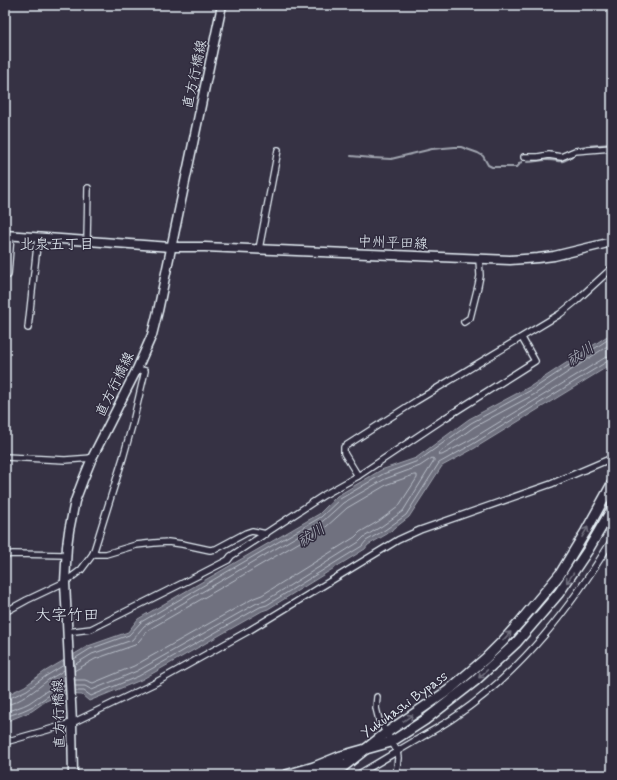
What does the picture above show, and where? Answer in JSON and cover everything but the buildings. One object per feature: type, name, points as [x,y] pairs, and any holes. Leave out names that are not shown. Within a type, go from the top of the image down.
[{"type":"highway","name":"Yukuhashi Bypass","points":[[365,749],[449,690],[486,658],[519,623],[560,574],[612,484]]},
{"type":"highway","name":"Yukuhashi Bypass","points":[[365,749],[391,742],[425,720],[475,681],[516,643],[566,582],[588,550],[612,509]]},
{"type":"highway","points":[[286,775],[365,749]]},
{"type":"highway","points":[[314,775],[365,749]]},
{"type":"highway","points":[[329,775],[343,767],[365,749]]},
{"type":"main road","name":"直方行橋線","points":[[73,775],[72,720],[65,582],[69,531],[75,501],[92,458],[137,369],[152,335],[222,5]]},
{"type":"main road","name":"中州平田線","points":[[8,235],[171,247],[259,249],[510,260],[538,258],[612,242]]},
{"type":"street","points":[[524,157],[549,155],[561,157],[574,151],[612,148]]},
{"type":"street","points":[[259,249],[278,150]]},
{"type":"street","points":[[87,241],[88,188]]},
{"type":"street","points":[[8,235],[8,275]]},
{"type":"street","points":[[28,328],[38,237]]},
{"type":"street","points":[[464,322],[470,318],[478,286],[480,276],[479,258]]},
{"type":"street","points":[[358,476],[344,454],[344,447],[416,401],[560,314],[612,268]]},
{"type":"street","points":[[68,632],[91,629],[228,560],[288,518],[358,476],[445,418],[535,361],[522,338]]},
{"type":"street","points":[[5,612],[65,582],[81,570],[93,554],[133,422],[145,371],[137,369]]},
{"type":"street","points":[[5,457],[65,460],[92,458]]},
{"type":"street","points":[[5,742],[72,720],[153,684],[250,630],[398,540],[420,530],[551,484],[612,458]]},
{"type":"street","points":[[93,554],[106,554],[136,545],[168,542],[210,550],[216,549],[252,531],[266,534]]},
{"type":"street","points":[[357,775],[455,717],[474,704],[499,682],[553,626],[581,588],[612,540]]},
{"type":"street","points":[[5,555],[66,555]]},
{"type":"street","points":[[377,697],[376,708],[379,720],[397,751],[398,758],[396,775]]},
{"type":"water","name":"祓川","points":[[612,333],[612,364],[475,448],[442,466],[409,517],[387,534],[368,545],[365,549],[268,609],[141,680],[89,701],[82,695],[62,694],[46,701],[32,711],[5,722],[5,696],[25,686],[44,672],[88,646],[128,632],[138,619],[319,514],[337,496],[381,470],[416,458],[469,419],[531,386]]},
{"type":"waterway","points":[[576,148],[612,144]]},
{"type":"waterway","points":[[351,156],[391,159],[432,149],[461,147],[483,156],[488,165],[492,167],[517,167],[519,163],[522,162]]},
{"type":"waterway","points":[[527,162],[546,160],[562,161],[574,155]]},
{"type":"district","name":"北泉五丁目","points":[[57,244]]},
{"type":"district","name":"大字竹田","points":[[67,614]]}]
